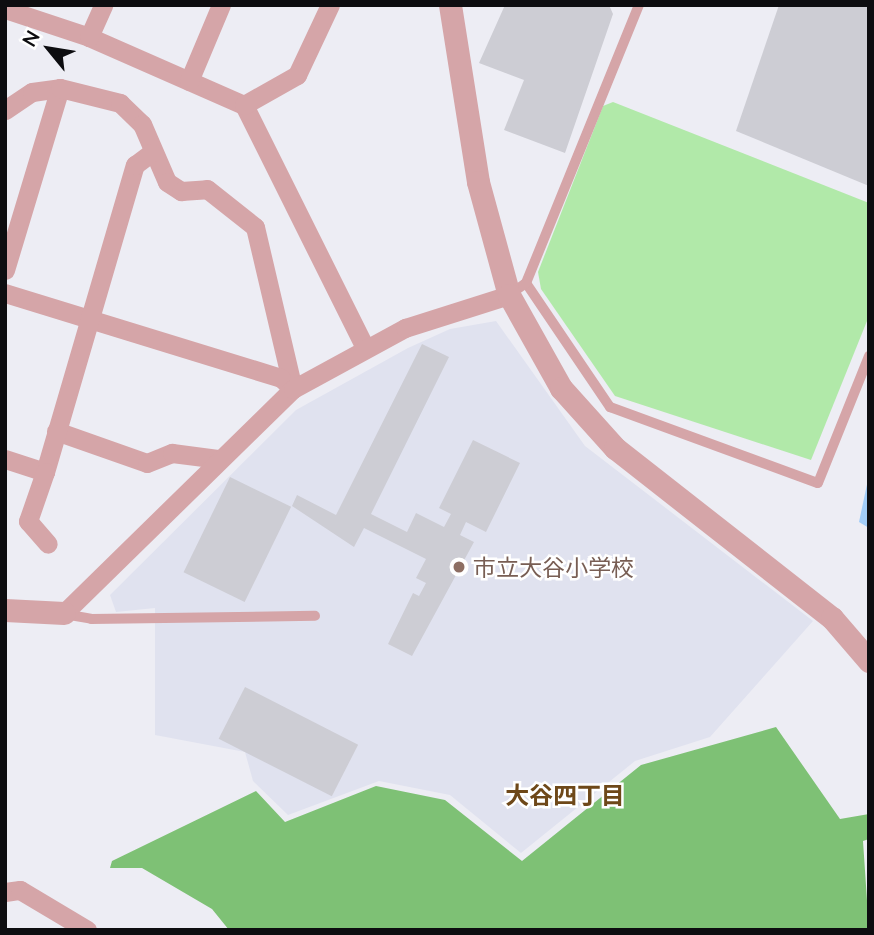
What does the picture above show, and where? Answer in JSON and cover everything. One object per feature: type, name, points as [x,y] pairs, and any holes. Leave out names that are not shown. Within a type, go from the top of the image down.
[{"type":"street","points":[[89,37],[103,5]]},
{"type":"street","points":[[189,81],[221,5]]},
{"type":"street","points":[[244,105],[296,75],[330,5]]},
{"type":"street","points":[[450,5],[478,182],[518,289],[583,416],[832,618],[869,661]]},
{"type":"street","points":[[5,9],[89,37],[244,105],[365,348]]},
{"type":"street","points":[[5,270],[60,88]]},
{"type":"street","points":[[5,110],[32,92],[60,88],[120,103],[142,124],[151,153],[167,182],[181,191],[207,189],[255,227],[293,389]]},
{"type":"street","points":[[48,544],[28,521],[45,472],[135,165],[151,153]]},
{"type":"street","points":[[5,610],[64,613],[218,459],[293,389],[405,328],[518,289]]},
{"type":"street","points":[[5,293],[281,378],[293,389]]},
{"type":"street","points":[[56,431],[148,463],[172,453],[218,459]]},
{"type":"street","points":[[5,459],[45,472]]},
{"type":"street","points":[[5,892],[20,890],[87,930]]},
{"type":"lane","points":[[639,5],[518,289],[610,407],[818,483],[869,356]]},
{"type":"lane","points":[[64,613],[91,619],[315,616]]},
{"type":"shaded area","points":[[496,321],[585,446],[813,621],[710,737],[635,761],[521,853],[450,795],[379,781],[288,815],[253,781],[245,752],[155,735],[155,608],[116,612],[110,595],[296,410],[408,348],[450,329]]},
{"type":"green space","points":[[613,102],[869,203],[869,316],[811,460],[615,396],[541,289],[538,272],[603,106]]},
{"type":"green space","points":[[776,727],[840,819],[869,814],[869,839],[863,841],[869,930],[229,930],[212,909],[142,868],[110,868],[112,861],[256,791],[285,822],[376,786],[445,800],[522,861],[641,765]]},
{"type":"water","points":[[869,475],[869,528],[859,522]]},
{"type":"building","points":[[505,5],[609,5],[613,14],[565,153],[504,130],[524,80],[479,63]]},
{"type":"building","points":[[779,5],[869,5],[869,186],[736,131]]},
{"type":"building","points":[[422,344],[449,357],[371,514],[407,532],[416,513],[444,527],[451,514],[439,508],[473,440],[520,463],[486,532],[466,522],[460,535],[474,542],[412,656],[388,644],[413,593],[419,596],[426,583],[416,578],[426,559],[364,528],[354,547],[292,506],[297,495],[336,515]]},
{"type":"building","points":[[230,477],[291,507],[245,602],[184,572]]},
{"type":"building","points":[[245,687],[358,745],[332,796],[219,739]]},
{"type":"place","name":"市立大谷小学校","points":[[459,567]]},
{"type":"district","name":"大谷四丁目","points":[[565,795]]}]
